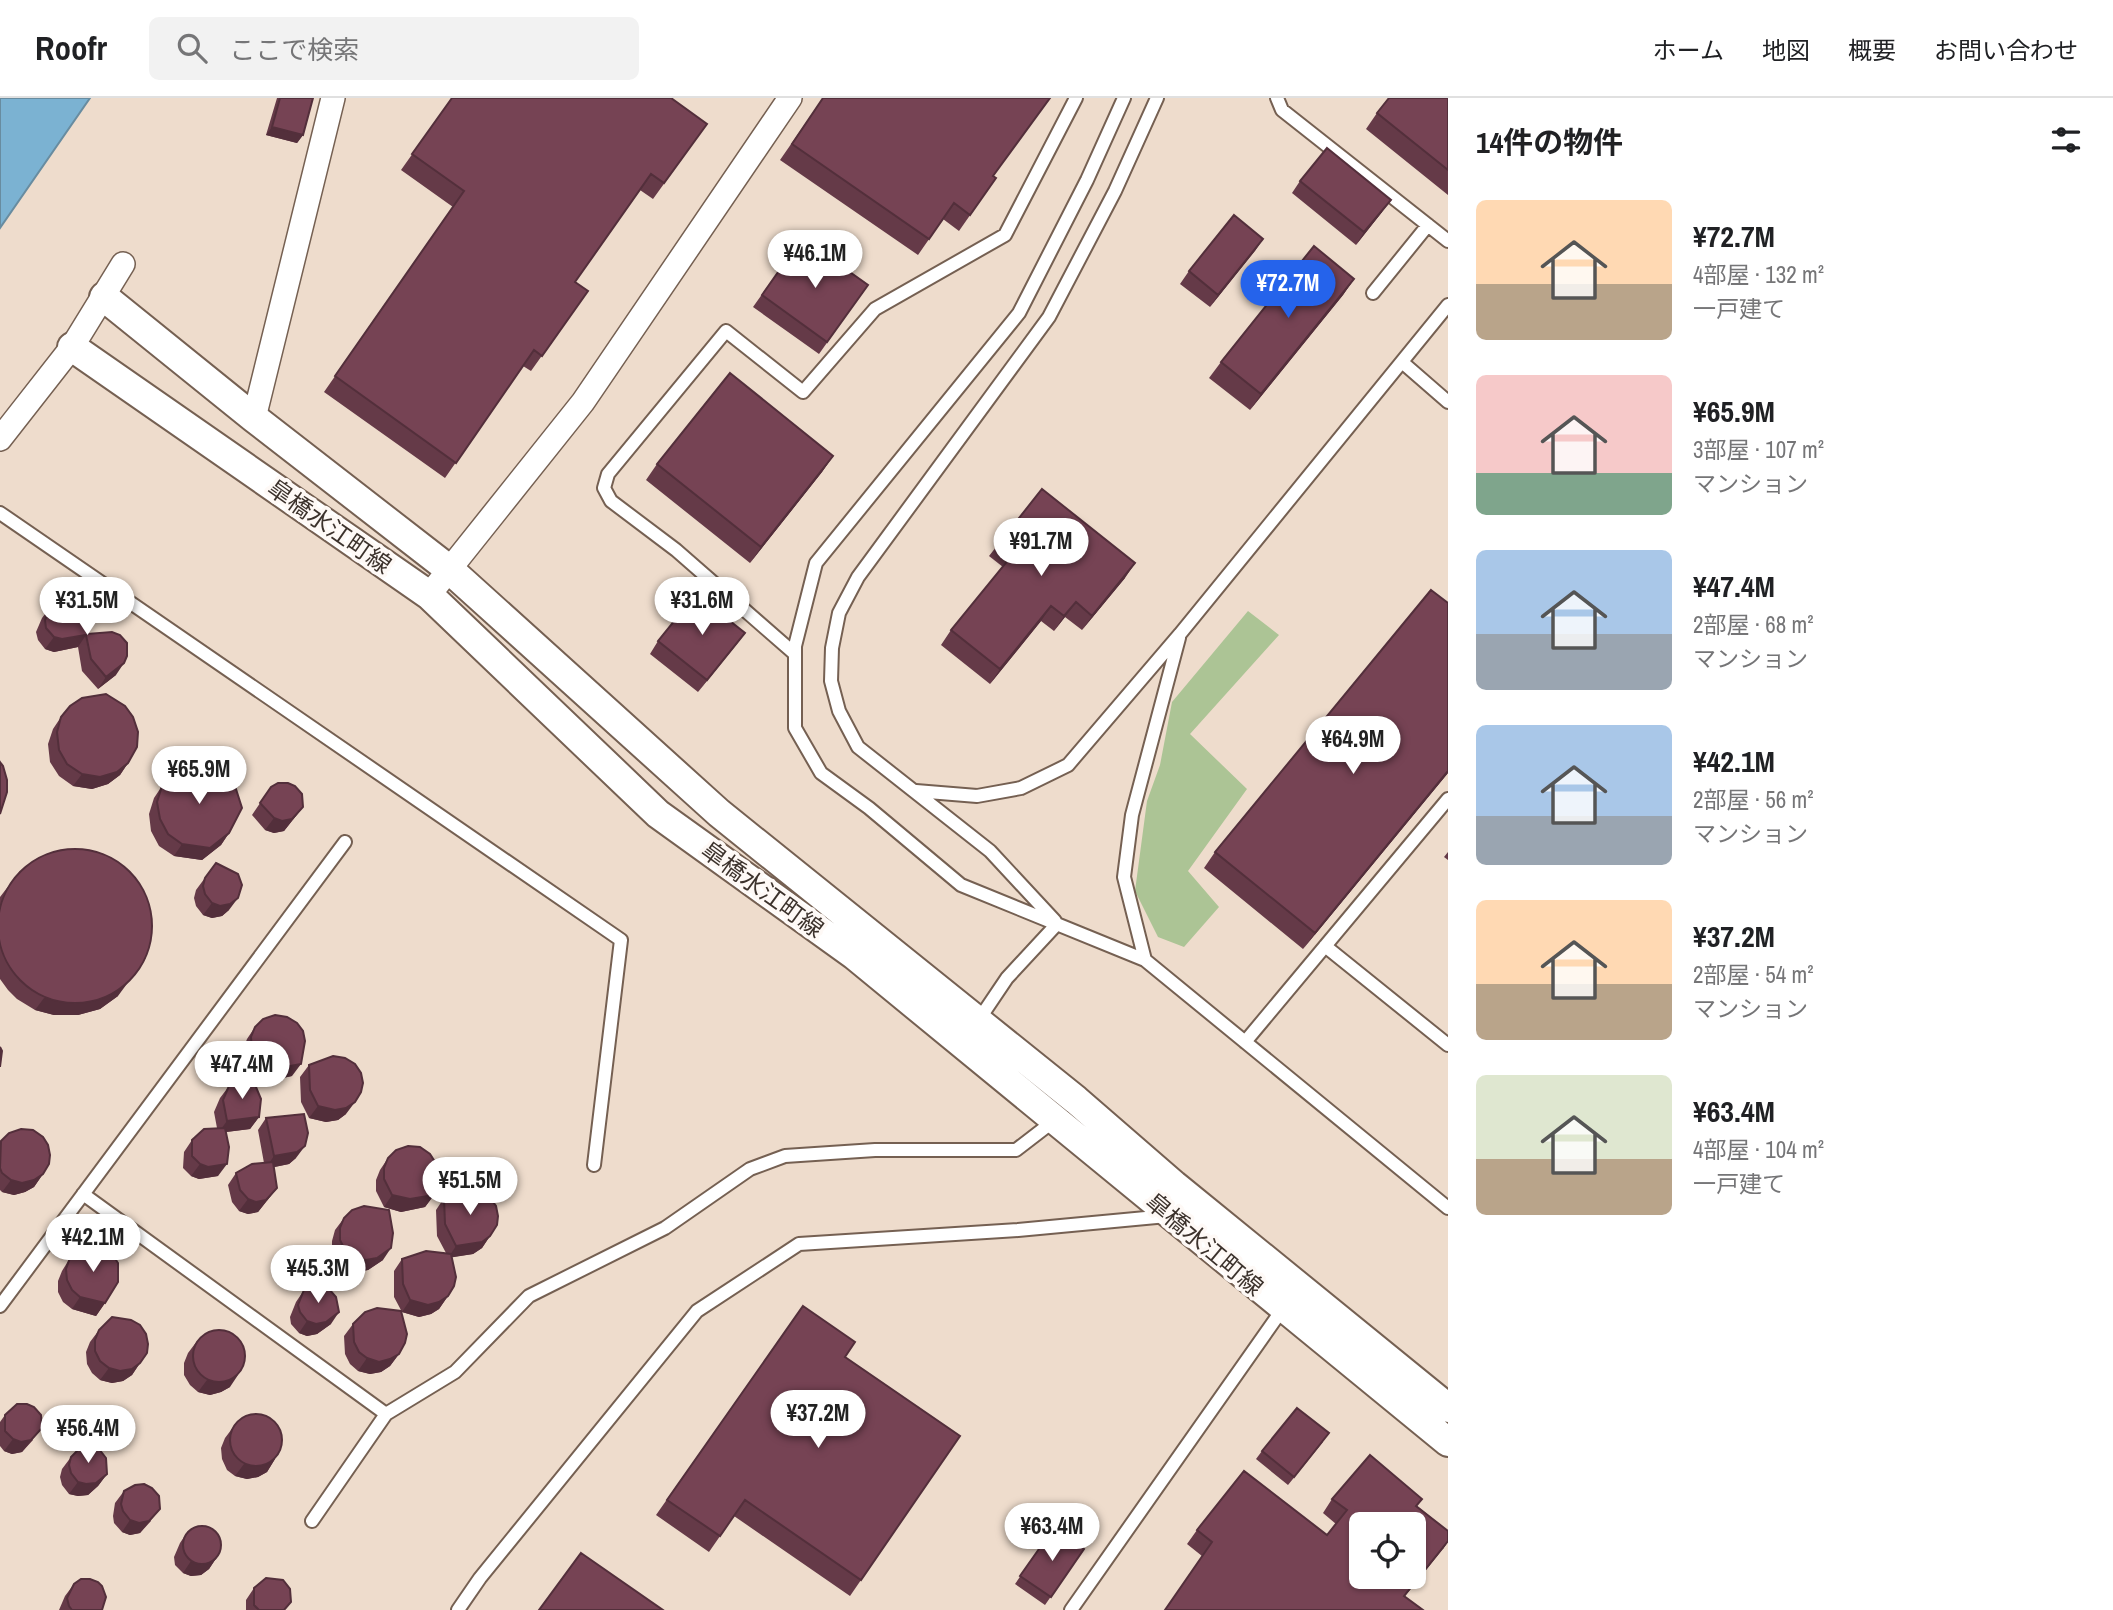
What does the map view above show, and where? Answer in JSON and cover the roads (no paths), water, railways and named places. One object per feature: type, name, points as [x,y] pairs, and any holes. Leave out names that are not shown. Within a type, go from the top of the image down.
[{"type":"street","points":[[254,418],[334,98]]},
{"type":"street","points":[[429,595],[583,402],[790,98]]},
{"type":"street","points":[[0,439],[72,347],[123,264]]},
{"type":"street","name":"皐橋水江町線","points":[[104,297],[450,570],[719,813],[979,1021],[1292,1298],[1448,1442]]},
{"type":"street","name":"皐橋水江町線","points":[[72,347],[429,595],[658,814],[854,955],[1172,1215],[1448,1408]]},
{"type":"lane","points":[[794,654],[676,550],[611,501],[604,488],[608,474],[726,331],[803,392],[874,310],[1005,235],[1076,98]]},
{"type":"lane","points":[[1124,98],[1087,180],[1019,313],[816,563],[794,654],[795,728],[821,773],[869,808],[961,885],[1145,960],[1448,1208]]},
{"type":"lane","points":[[1057,924],[990,851],[858,747],[839,711],[831,681],[832,648],[839,613],[858,577],[1049,317],[1115,191],[1157,98]]},
{"type":"lane","points":[[1278,98],[1282,110],[1448,241]]},
{"type":"lane","points":[[1373,293],[1428,225]]},
{"type":"lane","points":[[916,791],[977,796],[1021,789],[1068,765],[1180,634],[1448,305]]},
{"type":"lane","points":[[1402,362],[1448,402]]},
{"type":"lane","points":[[0,513],[621,940],[594,1165]]},
{"type":"lane","points":[[1145,960],[1124,877],[1132,815],[1180,634]]},
{"type":"lane","points":[[1245,1042],[1448,799]]},
{"type":"lane","points":[[0,1306],[345,842]]},
{"type":"lane","points":[[958,1041],[979,1021],[1007,978],[1057,924]]},
{"type":"lane","points":[[1325,946],[1448,1045]]},
{"type":"lane","points":[[312,1521],[386,1414],[455,1372],[529,1296],[665,1228],[750,1169],[785,1156],[798,1155],[875,1150],[1016,1150],[1055,1121]]},
{"type":"lane","points":[[83,1194],[386,1414]]},
{"type":"lane","points":[[458,1610],[480,1578],[697,1311],[799,1244],[1018,1230],[1172,1215]]},
{"type":"lane","points":[[1071,1610],[1292,1298]]},
{"type":"water","points":[[0,98],[90,98],[0,228]]}]
